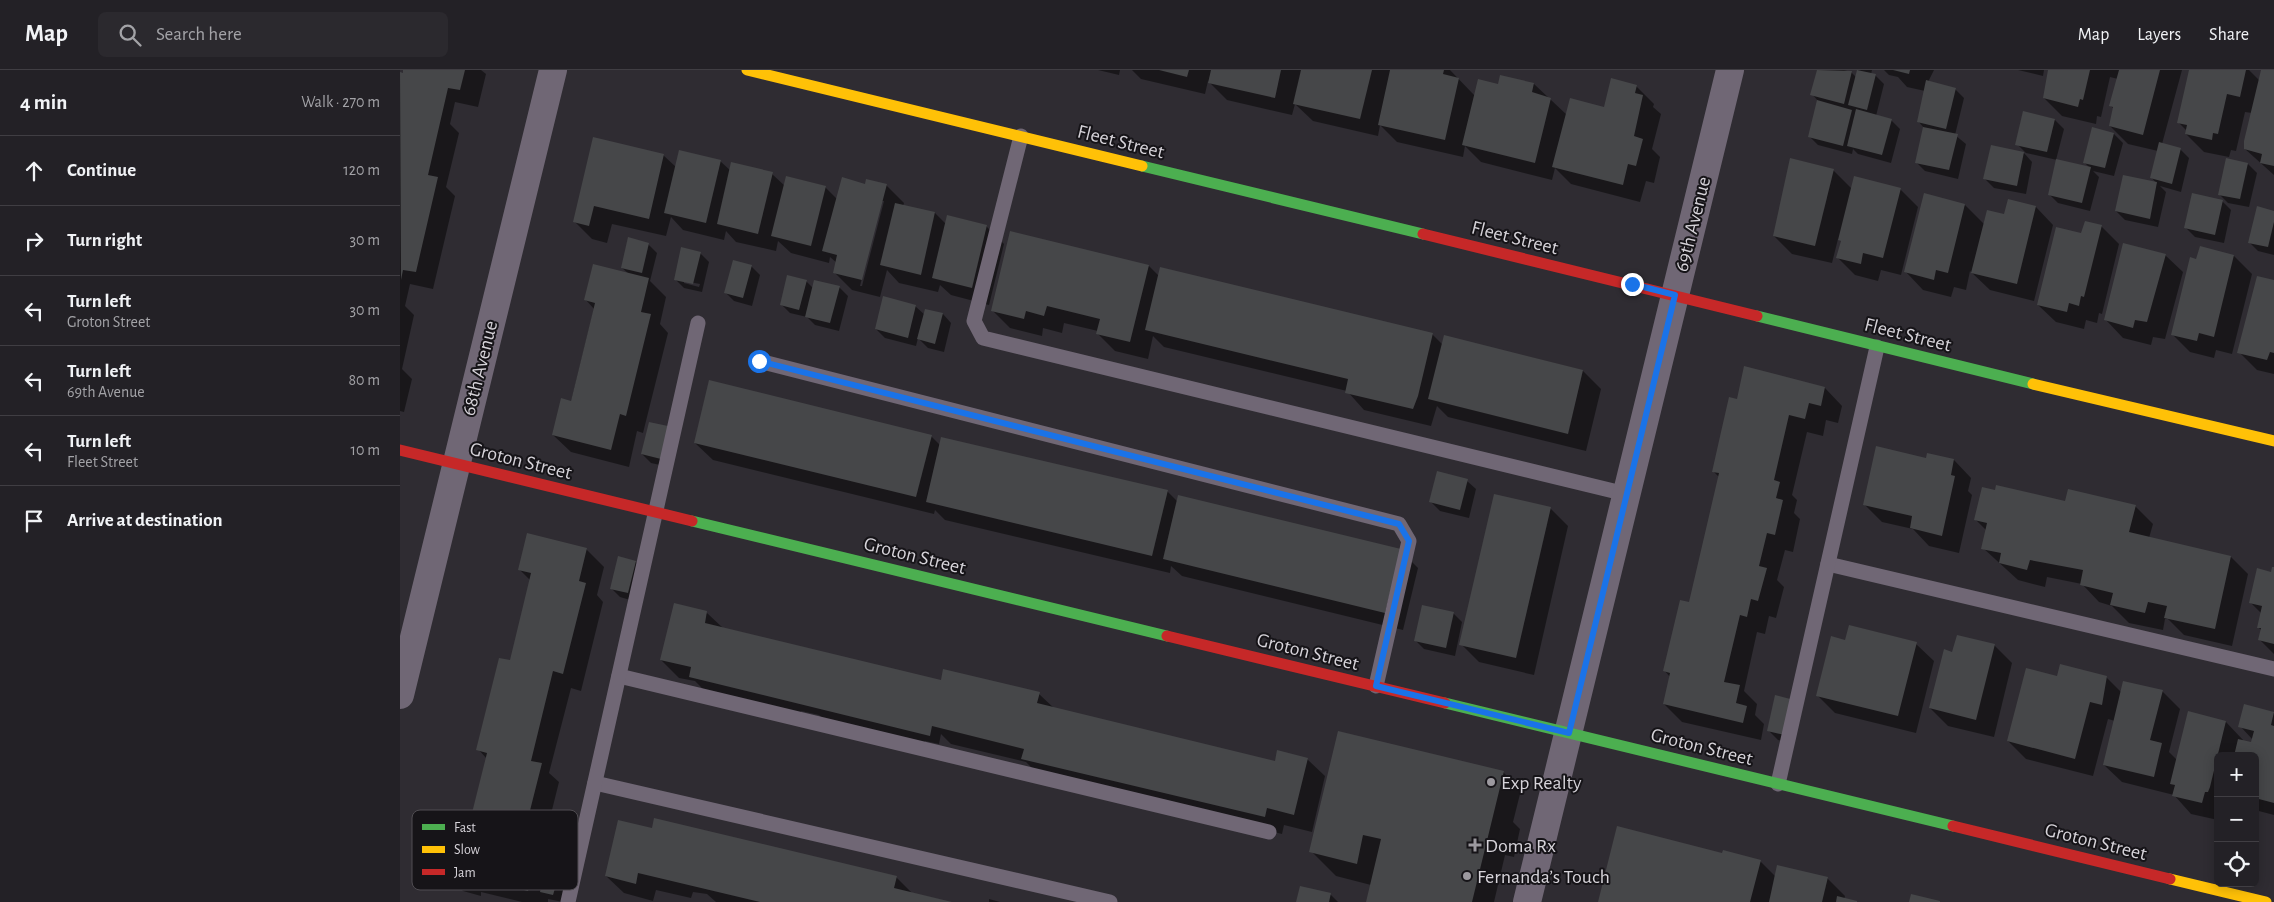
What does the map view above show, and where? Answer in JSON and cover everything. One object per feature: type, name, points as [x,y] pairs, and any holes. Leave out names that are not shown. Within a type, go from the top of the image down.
[{"type":"street","name":"68th Avenue","points":[[400,695],[553,70]]},
{"type":"street","name":"Fleet Street","points":[[747,70],[2274,441]]},
{"type":"street","name":"69th Avenue","points":[[1527,902],[1730,70]]},
{"type":"street","name":"Groton Street","points":[[400,450],[2266,902]]},
{"type":"lane","points":[[1021,136],[974,322],[983,338],[1626,494]]},
{"type":"lane","points":[[578,858],[698,323]]},
{"type":"lane","points":[[1778,784],[1877,346]]},
{"type":"lane","points":[[759,361],[1399,524],[1409,541],[1376,686]]},
{"type":"lane","points":[[1828,564],[2274,669]]},
{"type":"lane","points":[[619,676],[1269,832]]},
{"type":"lane","points":[[595,783],[1110,902]]},
{"type":"building","points":[[403,70],[465,70],[460,90],[448,88],[428,175],[438,177],[416,272],[403,270],[401,280],[400,72],[403,73]]},
{"type":"building","points":[[1159,70],[1189,70],[1187,77]]},
{"type":"building","points":[[1211,70],[1281,70],[1275,98],[1208,83]]},
{"type":"building","points":[[1301,70],[1372,70],[1360,119],[1293,104]]},
{"type":"building","points":[[1390,70],[1444,70],[1443,74],[1459,78],[1445,140],[1378,125]]},
{"type":"building","points":[[1817,70],[1852,71],[1844,104],[1810,95]]},
{"type":"building","points":[[1857,70],[1876,74],[1867,110],[1848,105]]},
{"type":"building","points":[[1893,70],[1910,70],[1909,74]]},
{"type":"building","points":[[2048,70],[2090,70],[2083,100],[2080,99],[2078,107],[2043,98]]},
{"type":"building","points":[[2119,70],[2160,70],[2143,135],[2109,126],[2113,107],[2109,106]]},
{"type":"building","points":[[2189,70],[2246,70],[2240,97],[2227,94],[2218,134],[2213,133],[2212,140],[2185,134],[2187,125],[2177,123]]},
{"type":"building","points":[[2261,70],[2274,70],[2274,166],[2260,163],[2262,154],[2244,149],[2244,141]]},
{"type":"building","points":[[1500,75],[1534,83],[1532,92],[1551,98],[1535,163],[1462,145],[1478,79],[1498,84]]},
{"type":"building","points":[[1611,78],[1637,85],[1635,93],[1643,95],[1634,136],[1643,139],[1636,166],[1628,164],[1623,185],[1552,167],[1570,98],[1604,107]]},
{"type":"building","points":[[1926,80],[1956,88],[1946,129],[1917,122]]},
{"type":"building","points":[[1817,100],[1852,110],[1843,146],[1808,137]]},
{"type":"building","points":[[1856,109],[1892,119],[1882,155],[1847,146]]},
{"type":"building","points":[[2023,111],[2055,119],[2047,152],[2015,145]]},
{"type":"building","points":[[1923,127],[1958,134],[1949,170],[1915,163]]},
{"type":"building","points":[[2092,127],[2114,133],[2105,168],[2083,163]]},
{"type":"building","points":[[593,137],[664,154],[649,219],[594,206],[589,226],[573,222]]},
{"type":"building","points":[[2159,142],[2181,148],[2172,184],[2150,178]]},
{"type":"building","points":[[1991,145],[2024,152],[2017,186],[1983,179]]},
{"type":"building","points":[[679,150],[721,160],[706,223],[664,213]]},
{"type":"building","points":[[1790,158],[1834,169],[1815,246],[1773,236]]},
{"type":"building","points":[[2226,158],[2248,163],[2240,199],[2218,195]]},
{"type":"building","points":[[2056,159],[2091,167],[2082,203],[2048,195]]},
{"type":"building","points":[[731,162],[773,172],[758,234],[717,224]]},
{"type":"building","points":[[2123,175],[2157,182],[2150,219],[2115,211]]},
{"type":"building","points":[[786,176],[826,186],[811,246],[771,236]]},
{"type":"building","points":[[1854,176],[1901,188],[1883,258],[1863,253],[1861,264],[1836,258],[1841,241],[1838,240]]},
{"type":"building","points":[[842,177],[865,184],[866,179],[887,184],[862,280],[833,273],[837,255],[822,251]]},
{"type":"building","points":[[1924,193],[1965,204],[1948,273],[1936,270],[1934,280],[1904,272]]},
{"type":"building","points":[[2192,193],[2223,200],[2215,235],[2184,228]]},
{"type":"building","points":[[2008,199],[2036,206],[2017,284],[1971,273],[1987,210],[2004,214]]},
{"type":"building","points":[[895,203],[935,212],[921,275],[880,265]]},
{"type":"building","points":[[2257,206],[2274,211],[2274,222],[2268,247],[2248,243]]},
{"type":"building","points":[[947,215],[987,225],[972,288],[932,278]]},
{"type":"building","points":[[2085,221],[2102,225],[2084,297],[2081,296],[2079,306],[2069,303],[2067,312],[2037,305],[2056,227],[2081,233]]},
{"type":"building","points":[[1010,231],[1149,265],[1130,342],[1096,334],[1100,319],[1047,306],[1044,316],[1026,311],[1024,319],[991,311]]},
{"type":"building","points":[[628,237],[649,243],[642,273],[621,268]]},
{"type":"building","points":[[2123,243],[2166,254],[2147,322],[2135,320],[2133,328],[2104,320]]},
{"type":"building","points":[[2200,246],[2234,255],[2214,337],[2199,333],[2197,341],[2171,335],[2190,257],[2196,259]]},
{"type":"building","points":[[681,247],[701,252],[693,284],[674,280]]},
{"type":"building","points":[[733,260],[752,265],[743,298],[724,293]]},
{"type":"building","points":[[593,264],[649,278],[641,312],[651,314],[626,416],[620,414],[611,450],[552,435],[561,398],[571,401],[595,303],[584,300]]},
{"type":"building","points":[[1160,267],[1433,333],[1418,396],[1413,409],[1345,393],[1348,379],[1145,330]]},
{"type":"building","points":[[787,275],[807,280],[799,310],[780,305]]},
{"type":"building","points":[[2257,276],[2274,280],[2274,353],[2270,352],[2267,360],[2237,353]]},
{"type":"building","points":[[814,280],[840,286],[830,323],[805,317]]},
{"type":"building","points":[[883,296],[916,305],[908,338],[875,329]]},
{"type":"building","points":[[925,309],[943,313],[935,344],[917,339]]},
{"type":"building","points":[[1444,335],[1583,370],[1568,434],[1428,399]]},
{"type":"building","points":[[1744,366],[1825,387],[1821,406],[1809,403],[1805,419],[1789,415],[1774,480],[1780,482],[1776,498],[1783,500],[1775,535],[1767,533],[1759,566],[1767,568],[1758,601],[1751,599],[1747,617],[1740,615],[1724,682],[1740,685],[1736,703],[1747,706],[1743,723],[1663,704],[1670,673],[1663,671],[1680,600],[1689,602],[1719,473],[1712,472],[1729,397],[1737,399]]},
{"type":"building","points":[[709,380],[932,435],[916,497],[694,443]]},
{"type":"building","points":[[649,422],[668,426],[661,459],[641,454]]},
{"type":"building","points":[[941,437],[1168,490],[1152,556],[926,502]]},
{"type":"building","points":[[1876,446],[1926,458],[1927,453],[1954,459],[1951,475],[1955,476],[1942,536],[1910,528],[1912,516],[1863,505]]},
{"type":"building","points":[[1437,471],[1468,479],[1460,510],[1429,502]]},
{"type":"building","points":[[1996,485],[2065,501],[2068,489],[2136,505],[2129,532],[2231,556],[2215,629],[2164,618],[2167,606],[2148,602],[2145,613],[2110,605],[2113,593],[2080,585],[2083,570],[2030,560],[2027,570],[1999,563],[2001,553],[1981,549],[1987,523],[1974,520],[1982,487],[1995,490]]},
{"type":"building","points":[[1494,494],[1551,507],[1516,658],[1459,645]]},
{"type":"building","points":[[1178,495],[1401,549],[1385,613],[1163,559]]},
{"type":"building","points":[[527,533],[587,548],[579,581],[586,583],[563,674],[553,671],[531,761],[542,763],[530,810],[473,810],[487,753],[476,750],[499,658],[510,660],[531,573],[518,570]]},
{"type":"building","points":[[618,556],[636,561],[628,593],[610,589]]},
{"type":"building","points":[[2272,567],[2274,567],[2274,644],[2258,640],[2261,628],[2257,628],[2262,606],[2249,603],[2257,568],[2271,572]]},
{"type":"building","points":[[674,603],[707,611],[705,623],[941,680],[943,669],[1040,692],[1037,703],[1275,761],[1277,750],[1308,758],[1294,815],[1267,808],[1265,817],[1021,759],[1024,749],[932,726],[930,736],[689,677],[691,667],[660,660]]},
{"type":"building","points":[[1422,605],[1454,612],[1446,648],[1414,641]]},
{"type":"building","points":[[1849,625],[1917,642],[1898,716],[1816,696],[1831,636],[1845,640]]},
{"type":"building","points":[[1957,635],[1995,644],[1976,720],[1929,708],[1944,649],[1952,652]]},
{"type":"building","points":[[2060,664],[2107,676],[2102,705],[2090,702],[2075,759],[2007,741],[2026,668],[2057,676]]},
{"type":"building","points":[[2123,681],[2163,690],[2150,740],[2162,743],[2154,777],[2103,765]]},
{"type":"building","points":[[1775,695],[1794,700],[1785,735],[1767,731]]},
{"type":"building","points":[[2244,704],[2274,712],[2271,725],[2274,726],[2274,803],[2259,799],[2259,752],[2235,752],[2238,739],[2251,742],[2254,731],[2238,727]]},
{"type":"building","points":[[2188,711],[2226,721],[2218,752],[2214,752],[2214,770],[2210,787],[2208,792],[2205,792],[2202,803],[2172,796],[2175,785],[2170,784]]},
{"type":"building","points":[[1338,731],[1504,771],[1472,902],[1366,902],[1381,839],[1363,835],[1357,864],[1309,852]]},
{"type":"building","points":[[654,818],[897,876],[894,888],[952,902],[760,902],[638,873],[636,884],[605,876],[618,820],[652,828]]},
{"type":"building","points":[[1617,826],[1722,853],[1723,850],[1761,860],[1750,902],[1598,902]]},
{"type":"building","points":[[1777,865],[1828,877],[1822,902],[1769,902]]},
{"type":"building","points":[[1300,886],[1331,893],[1329,902],[1296,902]]},
{"type":"building","points":[[541,890],[554,890],[553,895],[540,892]]},
{"type":"building","points":[[1911,894],[1940,901],[1940,902],[1909,902]]},
{"type":"building","points":[[1837,896],[1857,901],[1857,902],[1836,902]]},
{"type":"traffic: fast","points":[[1142,166],[1423,234]]},
{"type":"traffic: fast","points":[[1757,316],[2033,384]]},
{"type":"traffic: fast","points":[[692,521],[1167,636]]},
{"type":"traffic: fast","points":[[1445,703],[1953,826]]},
{"type":"traffic: slow","points":[[747,70],[1142,166]]},
{"type":"traffic: slow","points":[[2033,384],[2274,441]]},
{"type":"traffic: slow","points":[[2170,879],[2266,902]]},
{"type":"traffic: jam","points":[[1423,234],[1757,316]]},
{"type":"traffic: jam","points":[[400,450],[692,521]]},
{"type":"traffic: jam","points":[[1167,636],[1445,703]]},
{"type":"traffic: jam","points":[[1953,826],[2170,879]]},
{"type":"place","name":"Exp Realty","points":[[1491,782]]},
{"type":"place","name":"Doma Rx","points":[[1475,845]]},
{"type":"place","name":"Fernanda’s Touch","points":[[1467,876]]},
{"type":"route","points":[[759,361],[1399,524],[1409,541],[1376,686],[1569,733],[1675,295],[1632,284]]}]
